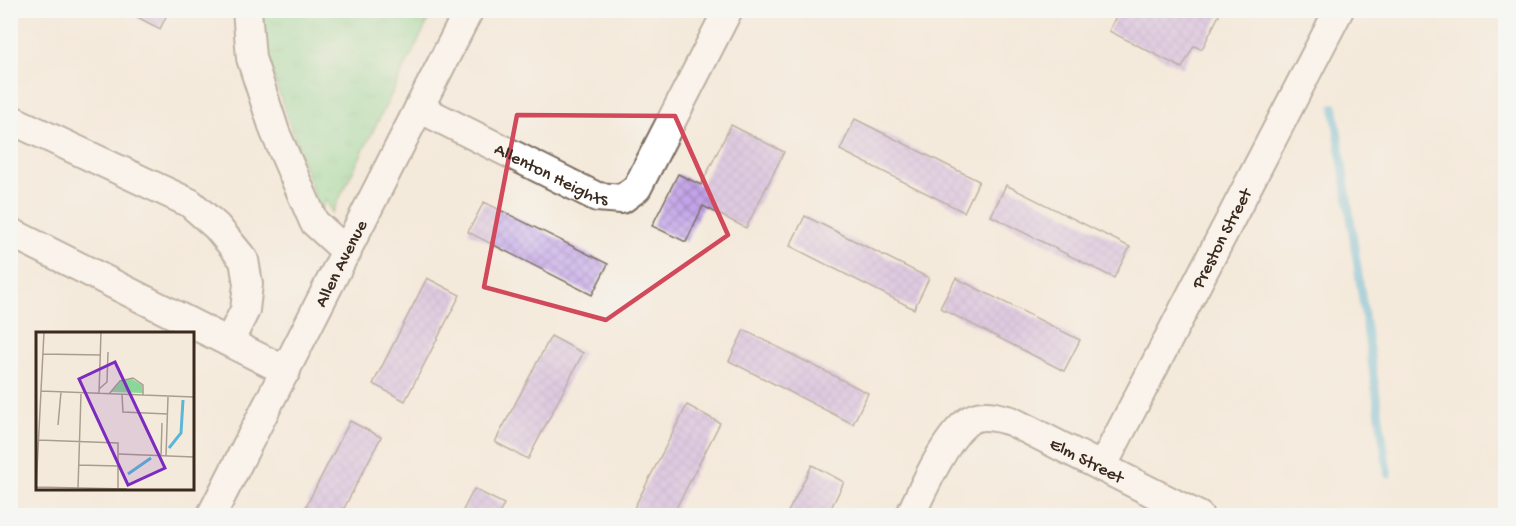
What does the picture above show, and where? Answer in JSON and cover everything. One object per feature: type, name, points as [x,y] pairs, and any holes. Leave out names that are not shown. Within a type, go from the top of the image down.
[{"type":"street","points":[[247,10],[252,58],[275,132],[314,222],[347,252]]},
{"type":"street","name":"Allen Avenue","points":[[211,516],[469,10]]},
{"type":"street","name":"Allenton Heights","points":[[419,108],[597,197],[622,199],[637,188],[728,10]]},
{"type":"street","name":"Preston Street","points":[[1102,467],[1339,10]]},
{"type":"street","points":[[10,119],[190,204],[218,227],[244,260],[248,284],[245,310],[229,342]]},
{"type":"street","points":[[10,232],[286,371]]},
{"type":"street","name":"Elm Street","points":[[910,516],[942,453],[959,429],[973,418],[988,415],[1011,421],[1199,516]]},
{"type":"highlighted area","points":[[517,115],[675,116],[728,235],[606,320],[484,287]]},
{"type":"green space","points":[[258,11],[433,11],[332,213],[326,199],[320,212],[268,61],[258,23]]},
{"type":"building","points":[[124,10],[169,10],[160,29]]},
{"type":"building","points":[[1088,10],[1102,10],[1099,16]]},
{"type":"building","points":[[1119,10],[1214,10],[1219,15],[1202,49],[1194,46],[1182,68],[1109,31]]},
{"type":"building","points":[[855,119],[979,181],[964,212],[840,150]]},
{"type":"building","points":[[731,125],[784,152],[746,228],[703,206],[686,242],[652,226],[678,174],[701,185]]},
{"type":"building","points":[[1006,185],[1130,247],[1114,278],[991,216]]},
{"type":"building","points":[[484,202],[608,264],[592,295],[468,232]]},
{"type":"building","points":[[805,216],[929,278],[914,309],[790,246]]},
{"type":"building","points":[[427,278],[460,295],[405,401],[373,384]]},
{"type":"building","points":[[956,278],[1080,340],[1064,371],[940,308]]},
{"type":"building","points":[[744,330],[868,393],[853,424],[729,361]]},
{"type":"building","points":[[551,336],[583,353],[528,459],[495,442]]},
{"type":"building","points":[[687,405],[720,423],[672,516],[640,516],[632,512]]},
{"type":"building","points":[[350,421],[381,437],[340,516],[301,516]]},
{"type":"building","points":[[812,465],[844,482],[827,516],[786,516]]},
{"type":"building","points":[[474,489],[504,504],[498,516],[460,516]]},
{"type":"waterway","points":[[1334,107],[1388,474]]}]
